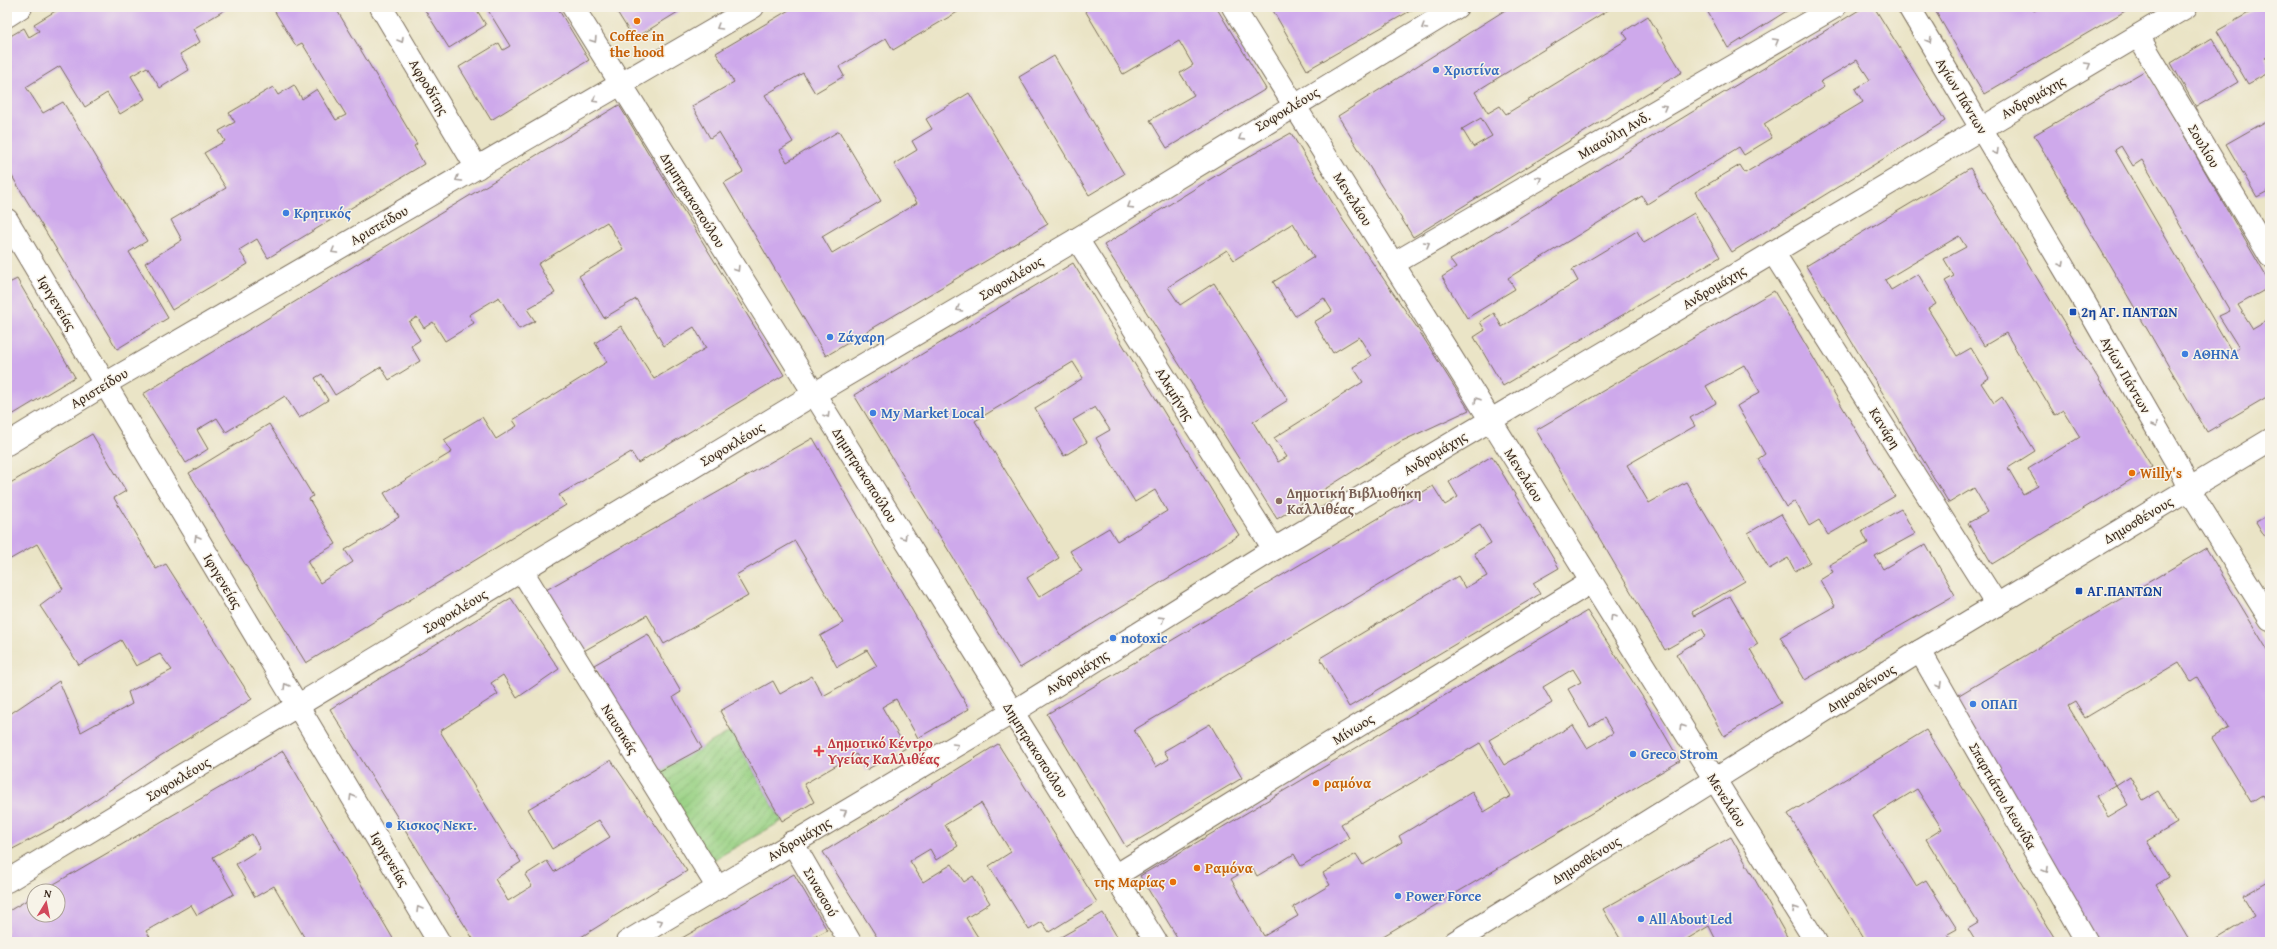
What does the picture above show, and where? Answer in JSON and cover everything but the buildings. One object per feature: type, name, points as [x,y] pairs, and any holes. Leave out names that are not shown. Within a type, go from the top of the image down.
[{"type":"street","points":[[7,16],[21,7]]},
{"type":"street","name":"Αφροδίτης","points":[[381,7],[477,168]]},
{"type":"street","name":"Δημητρακοπούλου","points":[[573,7],[1156,942]]},
{"type":"street","name":"Αριστείδου","points":[[7,444],[105,384],[622,85],[752,7]]},
{"type":"street","name":"Μενελάου","points":[[1233,7],[1816,942]]},
{"type":"street","name":"Σοφοκλέους","points":[[7,881],[298,707],[814,394],[1077,239],[1294,105],[1457,7]]},
{"type":"street","name":"Μιαούλη Ανδ.","points":[[1393,264],[1836,7]]},
{"type":"street","name":"Αγίων Πάντων","points":[[1908,7],[1982,127],[2086,304],[2179,467],[2189,489],[2270,619]]},
{"type":"street","name":"Ανδρομάχης","points":[[627,942],[792,842],[1013,712],[1274,549],[2186,7]]},
{"type":"street","name":"Σουλίου","points":[[2138,36],[2270,256]]},
{"type":"street","name":"Ιφιγενείας","points":[[7,220],[439,942]]},
{"type":"street","name":"Αλκμήνης","points":[[1077,239],[1274,549]]},
{"type":"street","name":"Κανάρη","points":[[1773,252],[1997,605]]},
{"type":"street","name":"Δημοσθένους","points":[[1455,942],[1920,651],[2270,440]]},
{"type":"street","name":"Ναυσικάς","points":[[522,571],[718,888]]},
{"type":"street","name":"Μίνωος","points":[[1115,876],[1591,582]]},
{"type":"street","name":"Σπαρτιάτου Λεωνίδα","points":[[1920,651],[2087,942]]},
{"type":"street","name":"Σινασσού","points":[[792,842],[850,942]]},
{"type":"green space","points":[[731,731],[782,821],[708,863],[656,773]]},
{"type":"place","name":"Coffee in the hood","points":[[637,21]]},
{"type":"place","name":"Χριστίνα","points":[[1436,70]]},
{"type":"place","name":"Κρητικός","points":[[286,213]]},
{"type":"place","name":"2η ΑΓ. ΠΑΝΤΩΝ","points":[[2073,312]]},
{"type":"place","name":"Ζάχαρη","points":[[830,337]]},
{"type":"place","name":"ΑΘΗΝΑ","points":[[2185,354]]},
{"type":"place","name":"My Market Local","points":[[873,413]]},
{"type":"place","name":"Willy's","points":[[2132,473]]},
{"type":"place","name":"Δημοτική Βιβλιοθήκη Καλλιθέας","points":[[1279,501]]},
{"type":"place","name":"ΑΓ.ΠΑΝΤΩΝ","points":[[2079,591]]},
{"type":"place","name":"notoxic","points":[[1113,638]]},
{"type":"place","name":"ΟΠΑΠ","points":[[1973,704]]},
{"type":"place","name":"Δημοτικό Κέντρο Υγείας Καλλιθέας","points":[[819,751]]},
{"type":"place","name":"Greco Strom","points":[[1633,754]]},
{"type":"place","name":"ραμόνα","points":[[1316,783]]},
{"type":"place","name":"Κισκος Νεκτ.","points":[[389,825]]},
{"type":"place","name":"Ραμόνα","points":[[1197,868]]},
{"type":"place","name":"της Μαρίας","points":[[1173,882]]},
{"type":"place","name":"Power Force","points":[[1398,896]]},
{"type":"place","name":"All About Led","points":[[1641,919]]}]
